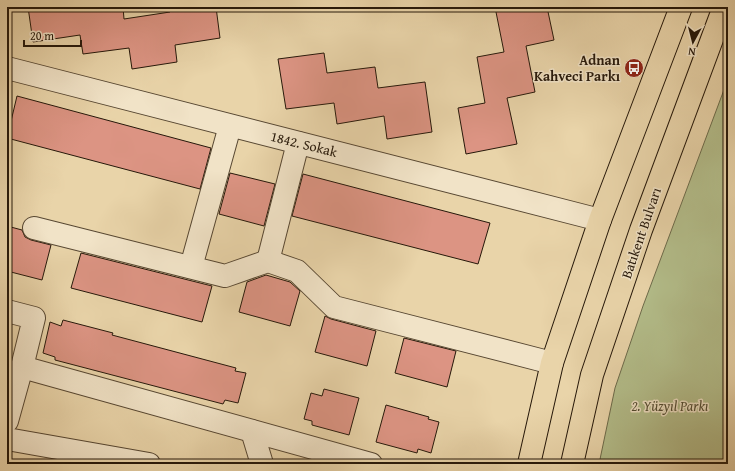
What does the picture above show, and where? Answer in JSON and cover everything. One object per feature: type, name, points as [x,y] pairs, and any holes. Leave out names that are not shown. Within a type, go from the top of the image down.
[{"type":"main road","points":[[529,464],[552,364],[600,220],[681,7]]},
{"type":"main road","name":"Batıkent Bulvarı","points":[[572,464],[592,375],[641,230],[724,7]]},
{"type":"street","name":"1842. Sokak","points":[[7,68],[600,220]]},
{"type":"street","points":[[191,267],[230,126]]},
{"type":"street","points":[[268,261],[298,143]]},
{"type":"street","points":[[34,228],[225,276],[268,261],[298,271],[334,306],[552,364]]},
{"type":"street","points":[[7,311],[34,318],[7,421]]},
{"type":"street","points":[[22,367],[371,464]]},
{"type":"street","points":[[252,431],[262,464]]},
{"type":"street","points":[[7,439],[149,464]]},
{"type":"green space","name":"2. Yüzyıl Parkı","points":[[728,79],[728,464],[599,464],[615,388],[643,306]]},
{"type":"building","points":[[28,7],[123,7],[124,19],[170,12],[169,7],[216,7],[220,38],[175,45],[177,62],[132,69],[129,48],[83,54],[80,35],[33,42]]},
{"type":"building","points":[[495,7],[547,7],[554,40],[526,46],[535,92],[507,98],[517,144],[466,154],[458,108],[485,103],[477,57],[504,52]]},
{"type":"building","points":[[324,53],[327,73],[375,67],[378,88],[425,82],[432,132],[387,139],[384,116],[337,124],[334,103],[286,109],[278,59]]},
{"type":"building","points":[[17,96],[211,148],[200,189],[7,138]]},
{"type":"building","points":[[230,173],[275,184],[264,226],[219,214]]},
{"type":"building","points":[[303,174],[490,223],[478,264],[292,216]]},
{"type":"building","points":[[7,226],[22,230],[25,237],[31,240],[51,245],[42,280],[7,271]]},
{"type":"building","points":[[81,253],[212,286],[202,322],[71,288]]},
{"type":"building","points":[[266,275],[290,282],[300,291],[290,326],[239,312],[247,282]]},
{"type":"building","points":[[325,316],[376,331],[367,366],[315,352]]},
{"type":"building","points":[[63,320],[113,333],[112,335],[236,368],[235,371],[246,373],[238,403],[225,400],[223,404],[55,360],[55,357],[43,353],[50,322],[61,326]]},
{"type":"building","points":[[404,338],[456,351],[447,387],[395,373]]},
{"type":"building","points":[[324,389],[359,398],[349,435],[312,425],[312,421],[304,419],[311,393],[322,396]]},
{"type":"building","points":[[386,405],[429,417],[428,419],[439,422],[431,453],[418,449],[417,453],[376,442]]},
{"type":"place","name":"Adnan Kahveci Parkı","points":[[634,68]]}]
